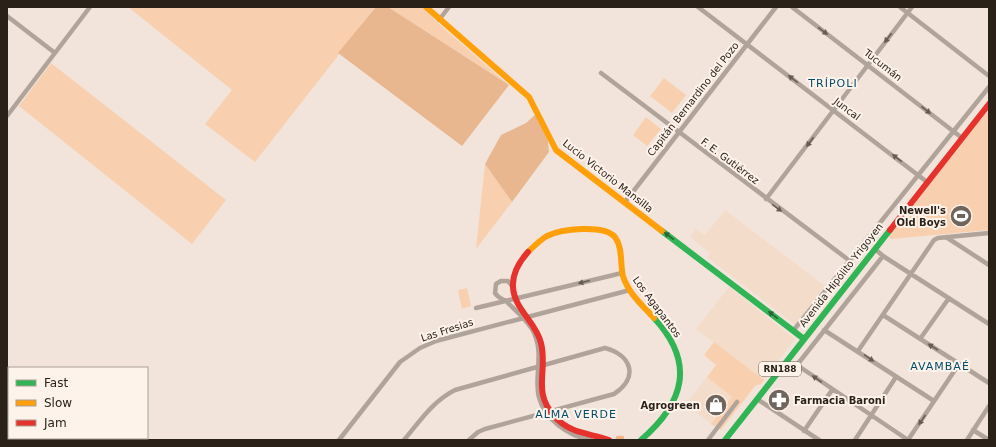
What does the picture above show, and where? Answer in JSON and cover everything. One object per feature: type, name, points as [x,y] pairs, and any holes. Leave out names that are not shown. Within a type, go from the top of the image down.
[{"type":"street","points":[[7,116],[90,7]]},
{"type":"street","name":"Lucio Victorio Mansilla","points":[[426,7],[528,97],[539,112],[550,143],[556,150],[804,339]]},
{"type":"street","points":[[439,20],[449,7]]},
{"type":"street","name":"Juncal","points":[[698,7],[928,182]]},
{"type":"street","name":"Capitán Bernardino del Pozo","points":[[625,202],[776,7]]},
{"type":"street","name":"Tucumán","points":[[792,7],[962,138]]},
{"type":"street","points":[[900,7],[989,76]]},
{"type":"street","points":[[766,199],[912,7]]},
{"type":"street","points":[[7,16],[55,53]]},
{"type":"street","name":"F. E. Gutiérrez","points":[[601,73],[850,261]]},
{"type":"street","points":[[793,331],[989,87]]},
{"type":"street","name":"Avenida Hipólito Yrigoyen","points":[[725,440],[989,104]]},
{"type":"street","name":"Los Agapantos","points":[[514,299],[514,274],[517,267],[536,244],[550,234],[564,231],[599,230],[608,232],[615,237],[619,245],[622,272],[630,290],[640,305],[668,335],[677,352],[680,384],[673,405],[657,427],[641,440]]},
{"type":"street","points":[[858,351],[936,238],[989,233]]},
{"type":"street","points":[[946,237],[989,265]]},
{"type":"street","points":[[875,249],[883,256],[988,323]]},
{"type":"street","name":"Avenida Hipólito Yrigoyen","points":[[832,390],[797,365],[883,256]]},
{"type":"street","name":"Las Fresias","points":[[476,308],[622,272]]},
{"type":"street","points":[[504,300],[509,297],[513,290],[508,281],[499,282],[494,290],[497,296],[525,317]]},
{"type":"street","name":"Las Fresias","points":[[339,440],[400,362],[411,354],[436,341],[630,290]]},
{"type":"street","points":[[920,339],[949,298]]},
{"type":"street","points":[[514,299],[540,337],[543,348],[540,366],[542,395],[549,413],[567,432],[578,437],[591,440]]},
{"type":"street","points":[[883,315],[989,384]]},
{"type":"street","points":[[824,330],[934,401]]},
{"type":"street","points":[[404,440],[431,407],[446,394],[455,390],[605,348],[621,354],[628,363],[630,372],[628,381],[623,388],[614,394],[549,413],[485,429],[478,432],[469,440]]},
{"type":"street","points":[[804,431],[832,390],[908,440],[959,364]]},
{"type":"street","points":[[855,440],[896,377]]},
{"type":"street","points":[[757,399],[819,440]]},
{"type":"street","points":[[708,440],[736,404],[730,401]]},
{"type":"street","points":[[966,440],[989,406]]},
{"type":"street","points":[[549,413],[578,432],[609,440]]},
{"type":"street","points":[[715,419],[721,423]]},
{"type":"street","points":[[973,430],[989,440]]},
{"type":"shaded area","points":[[128,7],[376,7],[255,162],[205,124],[232,90]]},
{"type":"shaded area","points":[[376,7],[388,7],[509,85],[462,146],[338,53]]},
{"type":"shaded area","points":[[388,7],[422,7],[441,26],[509,85]]},
{"type":"shaded area","points":[[51,63],[226,200],[192,244],[19,106]]},
{"type":"shaded area","points":[[664,78],[686,95],[672,113],[650,96]]},
{"type":"shaded area","points":[[989,109],[989,230],[891,239],[888,236]]},
{"type":"shaded area","points":[[536,114],[548,141],[549,152],[512,202],[485,164],[501,135],[526,123]]},
{"type":"shaded area","points":[[646,117],[661,129],[647,146],[633,135]]},
{"type":"shaded area","points":[[485,164],[512,202],[476,249]]},
{"type":"shaded area","points":[[725,210],[825,286],[795,325],[707,257],[710,253],[690,237],[696,229],[705,235]]},
{"type":"shaded area","points":[[729,287],[795,339],[764,380],[696,329]]},
{"type":"shaded area","points":[[467,288],[471,306],[462,309],[458,290]]},
{"type":"shaded area","points":[[714,342],[764,380],[761,384],[755,386],[721,430],[711,424],[732,397],[707,377],[716,365],[704,355]]},
{"type":"shaded area","points":[[707,377],[732,397],[711,424],[686,404]]},
{"type":"traffic: fast","points":[[725,440],[890,230]]},
{"type":"traffic: fast","points":[[662,231],[804,339]]},
{"type":"traffic: fast","points":[[641,440],[656,426],[667,412],[675,397],[679,382],[680,367],[676,351],[667,335],[654,318]]},
{"type":"traffic: slow","points":[[426,7],[529,97],[556,150],[662,231]]},
{"type":"traffic: slow","points":[[528,252],[539,241],[547,236],[562,231],[592,229],[602,230],[609,233],[618,241],[623,276],[628,288],[654,318]]},
{"type":"traffic: jam","points":[[890,230],[989,104]]},
{"type":"traffic: jam","points":[[528,252],[517,268],[513,287],[517,302],[535,328],[541,343],[543,353],[542,389],[547,407],[560,422],[573,430],[609,440]]},
{"type":"place","name":"Newell's Old Boys","points":[[961,216]]},
{"type":"place","name":"Farmacia Baroni","points":[[779,400]]},
{"type":"place","name":"Agrogreen","points":[[716,405]]},
{"type":"district","name":"TRÍPOLI","points":[[833,83]]},
{"type":"district","name":"AVAMBAÉ","points":[[940,366]]},
{"type":"district","name":"ALMA VERDE","points":[[576,414]]}]
